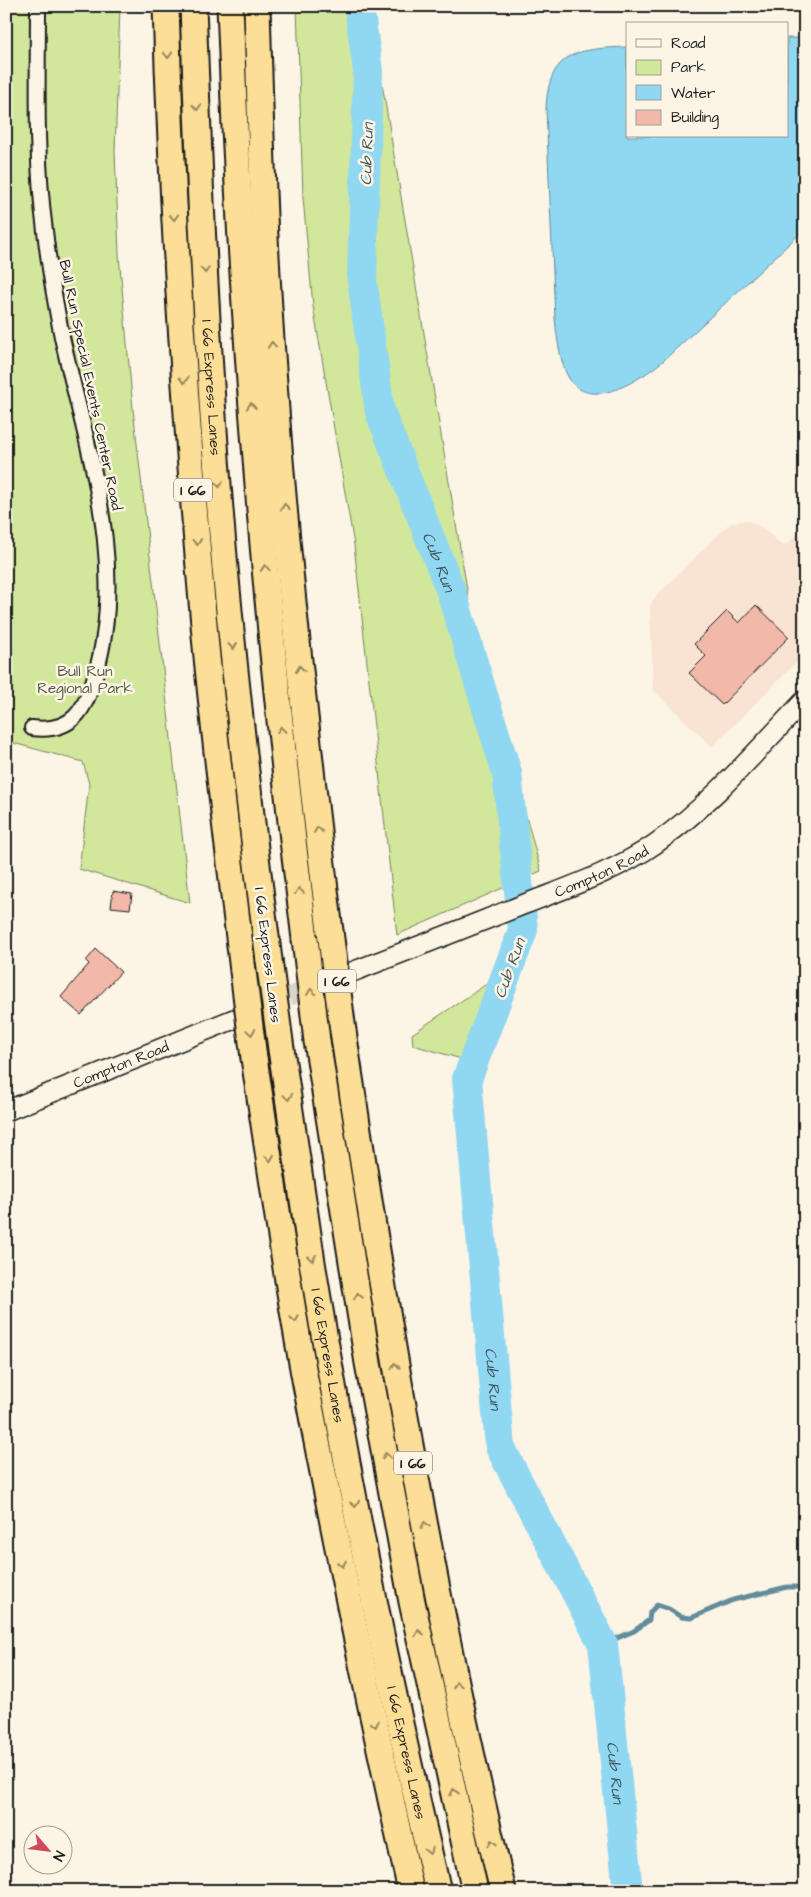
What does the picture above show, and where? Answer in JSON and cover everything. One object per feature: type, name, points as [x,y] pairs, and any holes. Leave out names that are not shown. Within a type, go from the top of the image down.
[{"type":"highway","name":"I 66","points":[[166,6],[172,166],[189,445],[208,672],[242,971],[254,1058],[307,1389],[411,1891]]},
{"type":"highway","name":"I 66 Express Lanes","points":[[193,6],[212,405],[225,567],[250,808],[269,960],[312,1260],[350,1476],[412,1778],[438,1891]]},
{"type":"highway","points":[[230,6],[244,300],[257,476],[287,794],[317,1041],[368,1363],[404,1554],[475,1891]]},
{"type":"highway","name":"I 66","points":[[257,6],[264,217],[279,438],[308,751],[343,1031],[372,1223],[437,1591],[503,1891]]},
{"type":"street","name":"Bull Run Special Events Center Road","points":[[32,728],[52,729],[62,726],[74,720],[84,703],[92,688],[104,640],[108,592],[105,537],[98,495],[62,336],[44,229],[40,176],[38,6]]},
{"type":"street","name":"Compton Road","points":[[352,972],[567,888],[632,858],[654,845],[686,822],[720,790],[805,700]]},
{"type":"street","name":"Compton Road","points":[[6,1111],[234,1019]]},
{"type":"shaded area","points":[[745,520],[760,526],[780,543],[786,545],[800,532],[805,537],[805,654],[712,747],[653,690],[650,606],[655,597],[729,524]]},
{"type":"green space","name":"Bull Run Regional Park","points":[[6,6],[120,6],[115,151],[119,255],[133,409],[190,903],[79,869],[89,784],[83,762],[6,741]]},
{"type":"green space","points":[[297,6],[369,6],[471,613],[541,871],[397,935],[354,545],[313,306],[303,198]]},
{"type":"green space","points":[[503,973],[482,1065],[413,1045],[412,1034]]},
{"type":"water","points":[[788,38],[805,38],[805,229],[663,361],[643,376],[617,389],[604,393],[591,393],[580,389],[570,380],[560,351],[555,319],[546,108],[548,89],[553,74],[560,64],[570,56],[595,49],[626,47],[626,138],[788,138]]},
{"type":"building","points":[[756,605],[789,637],[722,705],[689,673],[706,656],[694,644],[727,611],[739,623]]},
{"type":"building","points":[[113,891],[132,894],[130,909],[111,907]]},
{"type":"building","points":[[96,949],[121,972],[81,1015],[61,997],[89,964],[86,961]]},
{"type":"waterway","name":"Cub Run","points":[[359,6],[368,71],[362,279],[380,412],[451,591],[507,773],[523,930],[467,1079],[500,1447],[603,1644],[628,1891]]},
{"type":"waterway","points":[[603,1644],[634,1631],[649,1620],[650,1612],[657,1605],[669,1609],[681,1617],[691,1618],[733,1600],[787,1587],[805,1587]]},
{"type":"tunnel","points":[[237,1017],[321,984]]}]
